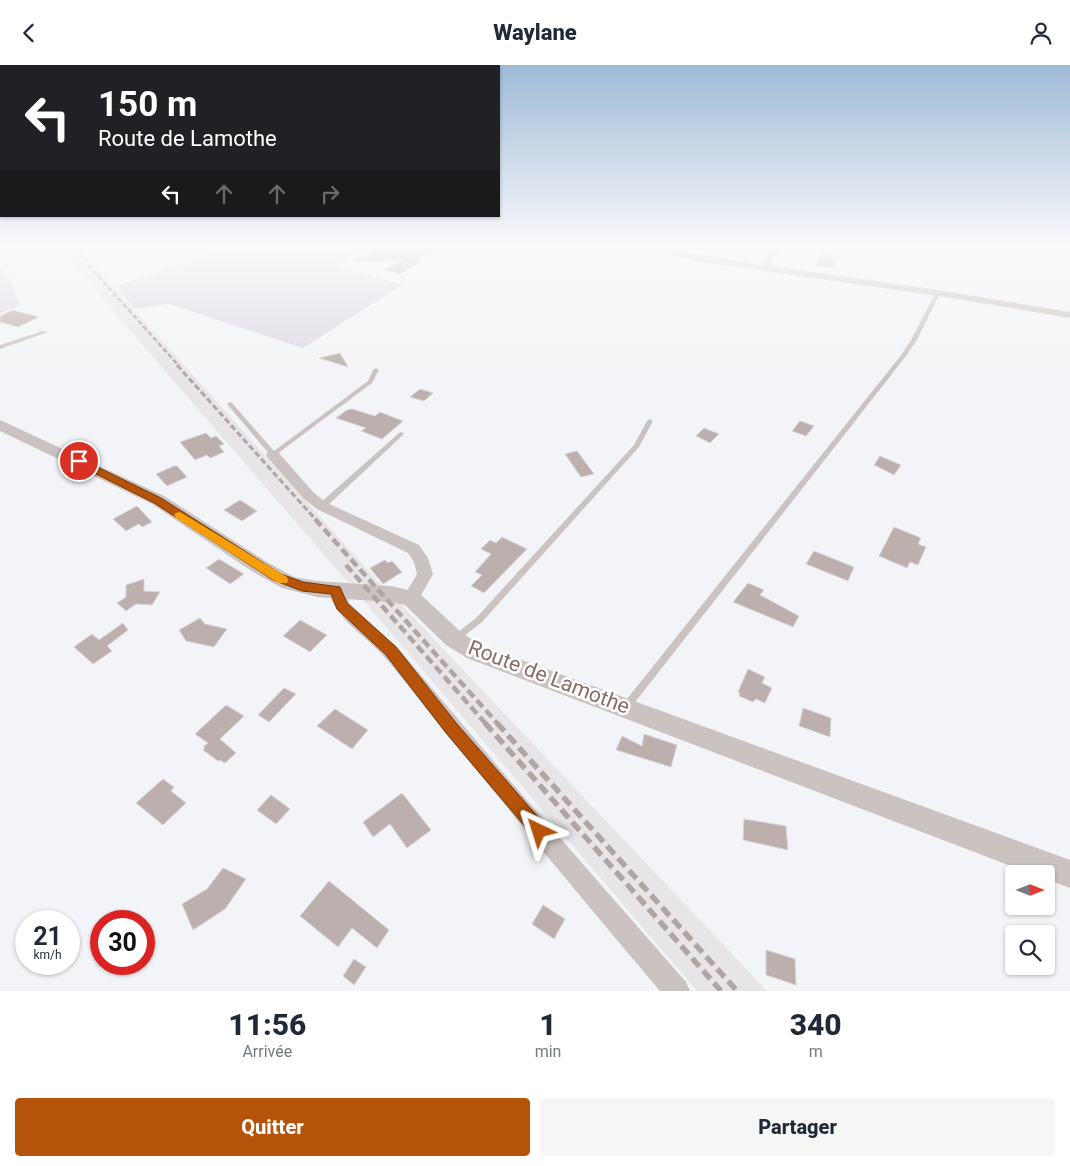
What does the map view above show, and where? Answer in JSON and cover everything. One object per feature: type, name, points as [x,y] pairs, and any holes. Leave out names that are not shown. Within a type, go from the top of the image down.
[{"type":"street","points":[[925,291],[1070,315]]},
{"type":"street","points":[[0,425],[150,497],[277,577],[302,586],[411,597],[426,574],[418,553],[410,546],[322,506],[310,496],[273,455]]},
{"type":"street","points":[[336,590],[341,606],[391,651],[452,728],[677,991]]},
{"type":"street","name":"Route de Lamothe","points":[[411,597],[454,639],[475,652],[1070,874]]},
{"type":"lane","points":[[626,707],[904,355],[914,340],[938,293]]},
{"type":"lane","points":[[0,347],[44,332]]},
{"type":"lane","points":[[230,404],[273,455],[370,382],[376,370]]},
{"type":"lane","points":[[454,639],[479,620],[637,446],[650,421]]},
{"type":"lane","points":[[322,506],[401,434]]},
{"type":"shaded area","points":[[0,291],[15,291],[20,305],[0,313]]},
{"type":"shaded area","points":[[96,291],[118,291],[383,587],[351,586]]},
{"type":"shaded area","points":[[120,291],[392,291],[303,348],[169,304],[135,309]]},
{"type":"shaded area","points":[[362,599],[396,599],[767,991],[697,991]]},
{"type":"building","points":[[13,310],[39,317],[18,327],[0,322],[0,316]]},
{"type":"building","points":[[340,353],[348,367],[319,358]]},
{"type":"building","points":[[420,389],[433,393],[424,401],[410,397]]},
{"type":"building","points":[[352,409],[375,416],[380,412],[403,421],[382,439],[361,431],[366,428],[336,418],[347,410]]},
{"type":"building","points":[[800,421],[814,426],[806,436],[792,431]]},
{"type":"building","points":[[704,428],[719,434],[710,443],[696,436]]},
{"type":"building","points":[[206,433],[211,438],[216,436],[224,444],[219,446],[224,452],[210,458],[207,455],[195,460],[180,442]]},
{"type":"building","points":[[577,451],[594,474],[581,477],[565,454]]},
{"type":"building","points":[[880,456],[901,465],[894,475],[874,465]]},
{"type":"building","points":[[177,466],[187,477],[167,486],[156,474]]},
{"type":"building","points":[[240,500],[257,511],[242,521],[224,510]]},
{"type":"building","points":[[137,506],[152,522],[142,527],[139,524],[126,531],[113,519]]},
{"type":"building","points":[[894,527],[921,538],[918,544],[926,547],[918,565],[910,562],[907,568],[879,556]]},
{"type":"building","points":[[502,537],[527,549],[484,593],[471,586],[482,575],[475,572],[491,554],[481,549],[490,540],[496,543]]},
{"type":"building","points":[[814,551],[854,567],[848,581],[806,564]]},
{"type":"building","points":[[219,559],[244,574],[230,584],[206,568]]},
{"type":"building","points":[[385,560],[388,563],[392,561],[402,572],[383,584],[370,568]]},
{"type":"building","points":[[144,579],[144,591],[160,592],[152,605],[136,604],[126,611],[117,603],[126,597],[126,585]]},
{"type":"building","points":[[748,583],[764,590],[760,595],[799,616],[793,627],[733,602]]},
{"type":"building","points":[[200,618],[205,624],[227,629],[214,647],[186,641],[179,630]]},
{"type":"building","points":[[300,620],[327,635],[310,652],[283,636]]},
{"type":"building","points":[[123,623],[128,630],[107,646],[112,651],[93,664],[74,647],[92,634],[99,640]]},
{"type":"building","points":[[748,669],[765,677],[762,683],[772,688],[765,703],[756,699],[753,702],[739,696],[740,693],[738,692]]},
{"type":"building","points":[[284,688],[296,694],[269,722],[258,715]]},
{"type":"building","points":[[226,705],[244,716],[220,739],[236,753],[225,763],[220,760],[218,761],[203,750],[205,748],[203,747],[208,743],[195,734]]},
{"type":"building","points":[[803,708],[831,718],[830,737],[799,726]]},
{"type":"building","points":[[335,709],[368,730],[352,749],[317,726]]},
{"type":"building","points":[[644,734],[677,745],[671,767],[616,750],[622,736],[642,746]]},
{"type":"building","points":[[163,779],[174,787],[171,791],[186,803],[163,825],[136,803]]},
{"type":"building","points":[[402,793],[431,830],[407,848],[390,824],[373,837],[363,822]]},
{"type":"building","points":[[271,795],[290,809],[276,824],[257,810]]},
{"type":"building","points":[[744,819],[786,826],[788,850],[743,840]]},
{"type":"building","points":[[223,868],[246,879],[225,909],[193,930],[182,904],[207,889]]},
{"type":"building","points":[[329,881],[389,930],[377,948],[352,928],[338,947],[300,916]]},
{"type":"building","points":[[543,905],[565,919],[554,939],[532,924]]},
{"type":"building","points":[[766,950],[795,959],[796,985],[766,975]]},
{"type":"building","points":[[354,959],[366,967],[354,985],[343,976]]},
{"type":"railway","points":[[112,291],[179,366]]},
{"type":"railway","points":[[177,365],[317,521]]},
{"type":"railway","points":[[315,519],[498,724]]},
{"type":"railway","points":[[346,565],[486,724]]},
{"type":"railway","points":[[485,723],[721,991]]},
{"type":"railway","points":[[497,723],[737,991]]},
{"type":"slow traffic","points":[[180,515],[282,580]]},
{"type":"route","points":[[79,461],[158,501],[277,577],[289,583],[302,586],[336,590],[341,606],[391,651],[452,728],[539,831]]}]
